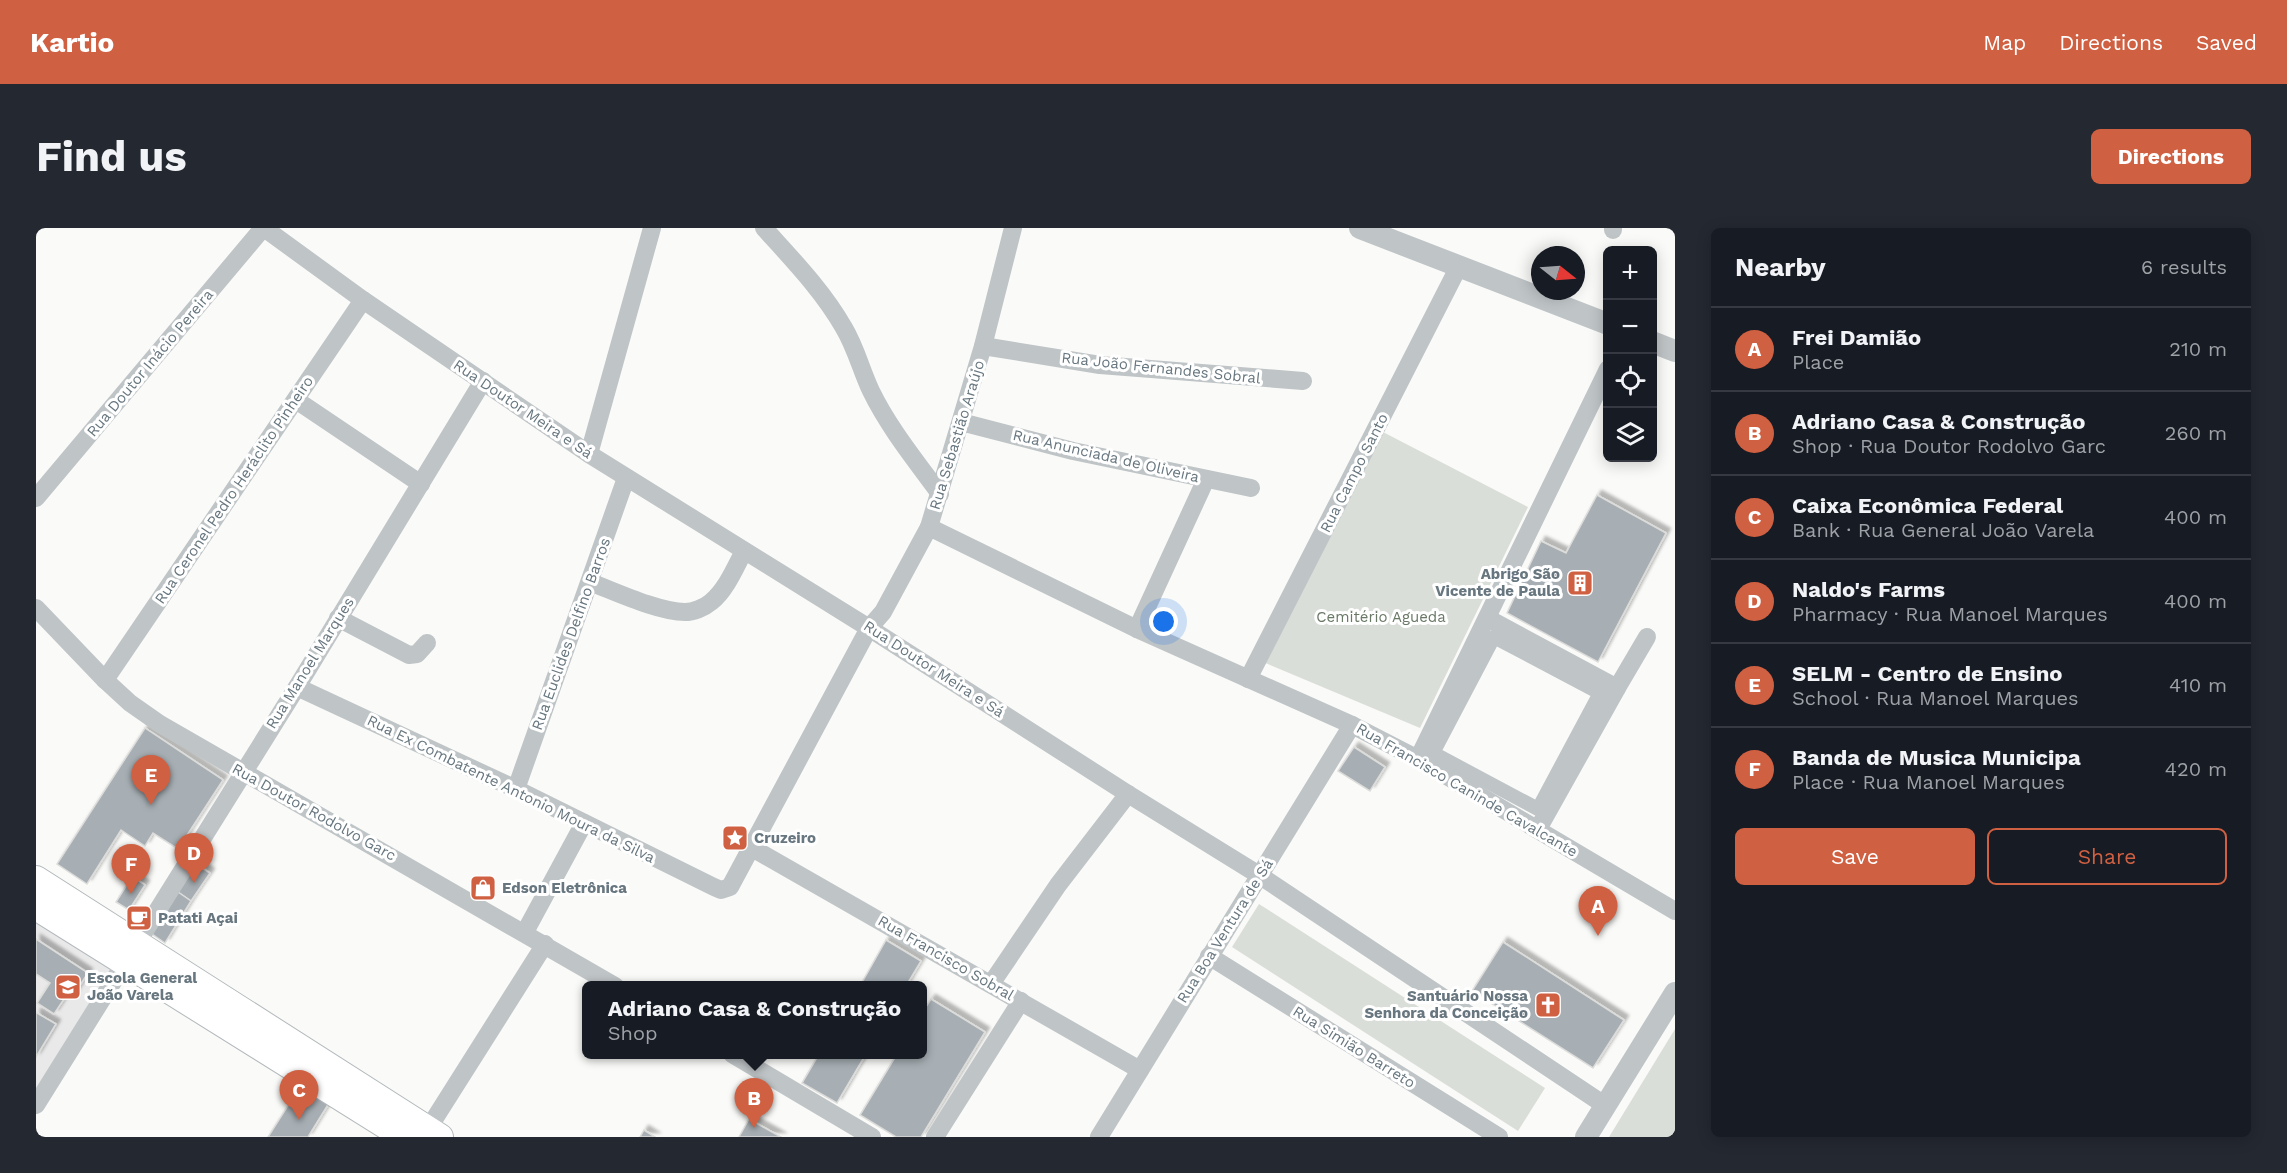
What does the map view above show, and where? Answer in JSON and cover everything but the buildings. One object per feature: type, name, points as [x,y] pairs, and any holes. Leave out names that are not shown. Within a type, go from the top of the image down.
[{"type":"main road","points":[[36,879],[130,952],[424,1134]]},
{"type":"main road","points":[[36,907],[130,952]]},
{"type":"street","name":"Rua Doutor Meira e Sá","points":[[264,228],[363,300],[589,454],[1259,875],[1606,1106]]},
{"type":"street","name":"Rua Doutor Inácio Pereira","points":[[36,498],[264,228]]},
{"type":"street","points":[[589,454],[651,228]]},
{"type":"street","points":[[764,228],[837,315],[871,391],[884,414],[940,494]]},
{"type":"street","name":"Rua Sebastião Araújo","points":[[726,890],[734,882],[869,628],[884,612],[928,527],[940,494],[983,346],[1013,228]]},
{"type":"street","points":[[1360,228],[1603,322]]},
{"type":"street","name":"Rua Campo Santo","points":[[1248,679],[1459,266]]},
{"type":"street","name":"Rua Ceronel Pedro Heráclito Pinheiro","points":[[105,680],[363,300]]},
{"type":"street","points":[[1657,344],[1675,351]]},
{"type":"street","name":"Rua João Fernandes Sobral","points":[[983,346],[1100,365],[1303,381]]},
{"type":"street","points":[[1418,759],[1603,379]]},
{"type":"street","name":"Rua Manoel Marques","points":[[36,1105],[242,771],[297,687],[483,381]]},
{"type":"street","points":[[296,400],[422,484]]},
{"type":"street","name":"Rua Anunciada de Oliveira","points":[[961,422],[1073,451],[1251,488]]},
{"type":"street","name":"Rua Euclides Delfino Barros","points":[[516,789],[626,478]]},
{"type":"street","points":[[1137,630],[1206,479]]},
{"type":"street","name":"Rua Francisco Caninde Cavalcante","points":[[928,527],[1137,630],[1352,725],[1418,759],[1675,910]]},
{"type":"street","points":[[591,582],[655,606],[686,612],[703,607],[718,595],[744,551]]},
{"type":"street","name":"Rua Doutor Rodolvo Garc","points":[[36,608],[105,680],[130,703],[160,724],[607,981]]},
{"type":"street","points":[[338,618],[409,655],[417,654],[427,643]]},
{"type":"street","points":[[1487,618],[1608,691]]},
{"type":"street","points":[[1608,691],[1494,637],[1433,753],[1538,809],[1608,691],[1647,637]]},
{"type":"street","name":"Rua Ex Combatente Antonio Moura da Silva","points":[[297,687],[516,789],[714,887],[726,890]]},
{"type":"street","points":[[1538,829],[1608,691]]},
{"type":"street","name":"Rua Boa Ventura de Sá","points":[[1099,1137],[1352,725]]},
{"type":"street","points":[[991,984],[1058,885],[1128,794]]},
{"type":"street","points":[[525,932],[584,823]]},
{"type":"street","name":"Rua Francisco Sobral","points":[[752,848],[1140,1070]]},
{"type":"street","points":[[424,1134],[545,944]]},
{"type":"street","name":"Rua Simião Barreto","points":[[1209,956],[1499,1137]]},
{"type":"street","points":[[1586,1137],[1675,993]]},
{"type":"street","points":[[935,1137],[1021,1001]]},
{"type":"street","points":[[740,1059],[872,1137]]},
{"type":"shaded area","name":"Escola General João Varela","points":[[36,921],[112,967],[36,1089]]},
{"type":"green space","name":"Cemitério Agueda","points":[[1381,431],[1528,507],[1420,728],[1263,662]]},
{"type":"green space","points":[[1259,904],[1545,1088],[1518,1131],[1232,947]]},
{"type":"green space","points":[[1675,1029],[1675,1137],[1609,1137]]},
{"type":"place","name":"Abrigo São Vicente de Paula","points":[[1580,583]]},
{"type":"place","name":"SELM - Centro de Ensino","points":[[151,805]]},
{"type":"place","name":"Cruzeiro","points":[[735,838]]},
{"type":"place","name":"Naldo's Farms","points":[[194,883]]},
{"type":"place","name":"Edson Eletrônica","points":[[483,888]]},
{"type":"place","name":"Banda de Musica Municipa","points":[[131,894]]},
{"type":"place","name":"Patati Açai","points":[[139,918]]},
{"type":"place","name":"Frei Damião","points":[[1598,936]]},
{"type":"place","name":"Escola General João Varela","points":[[68,987]]},
{"type":"place","name":"Santuário Nossa Senhora da Conceição","points":[[1548,1005]]},
{"type":"place","name":"Caixa Econômica Federal","points":[[299,1120]]},
{"type":"place","name":"Adriano Casa & Construção","points":[[754,1128]]}]
